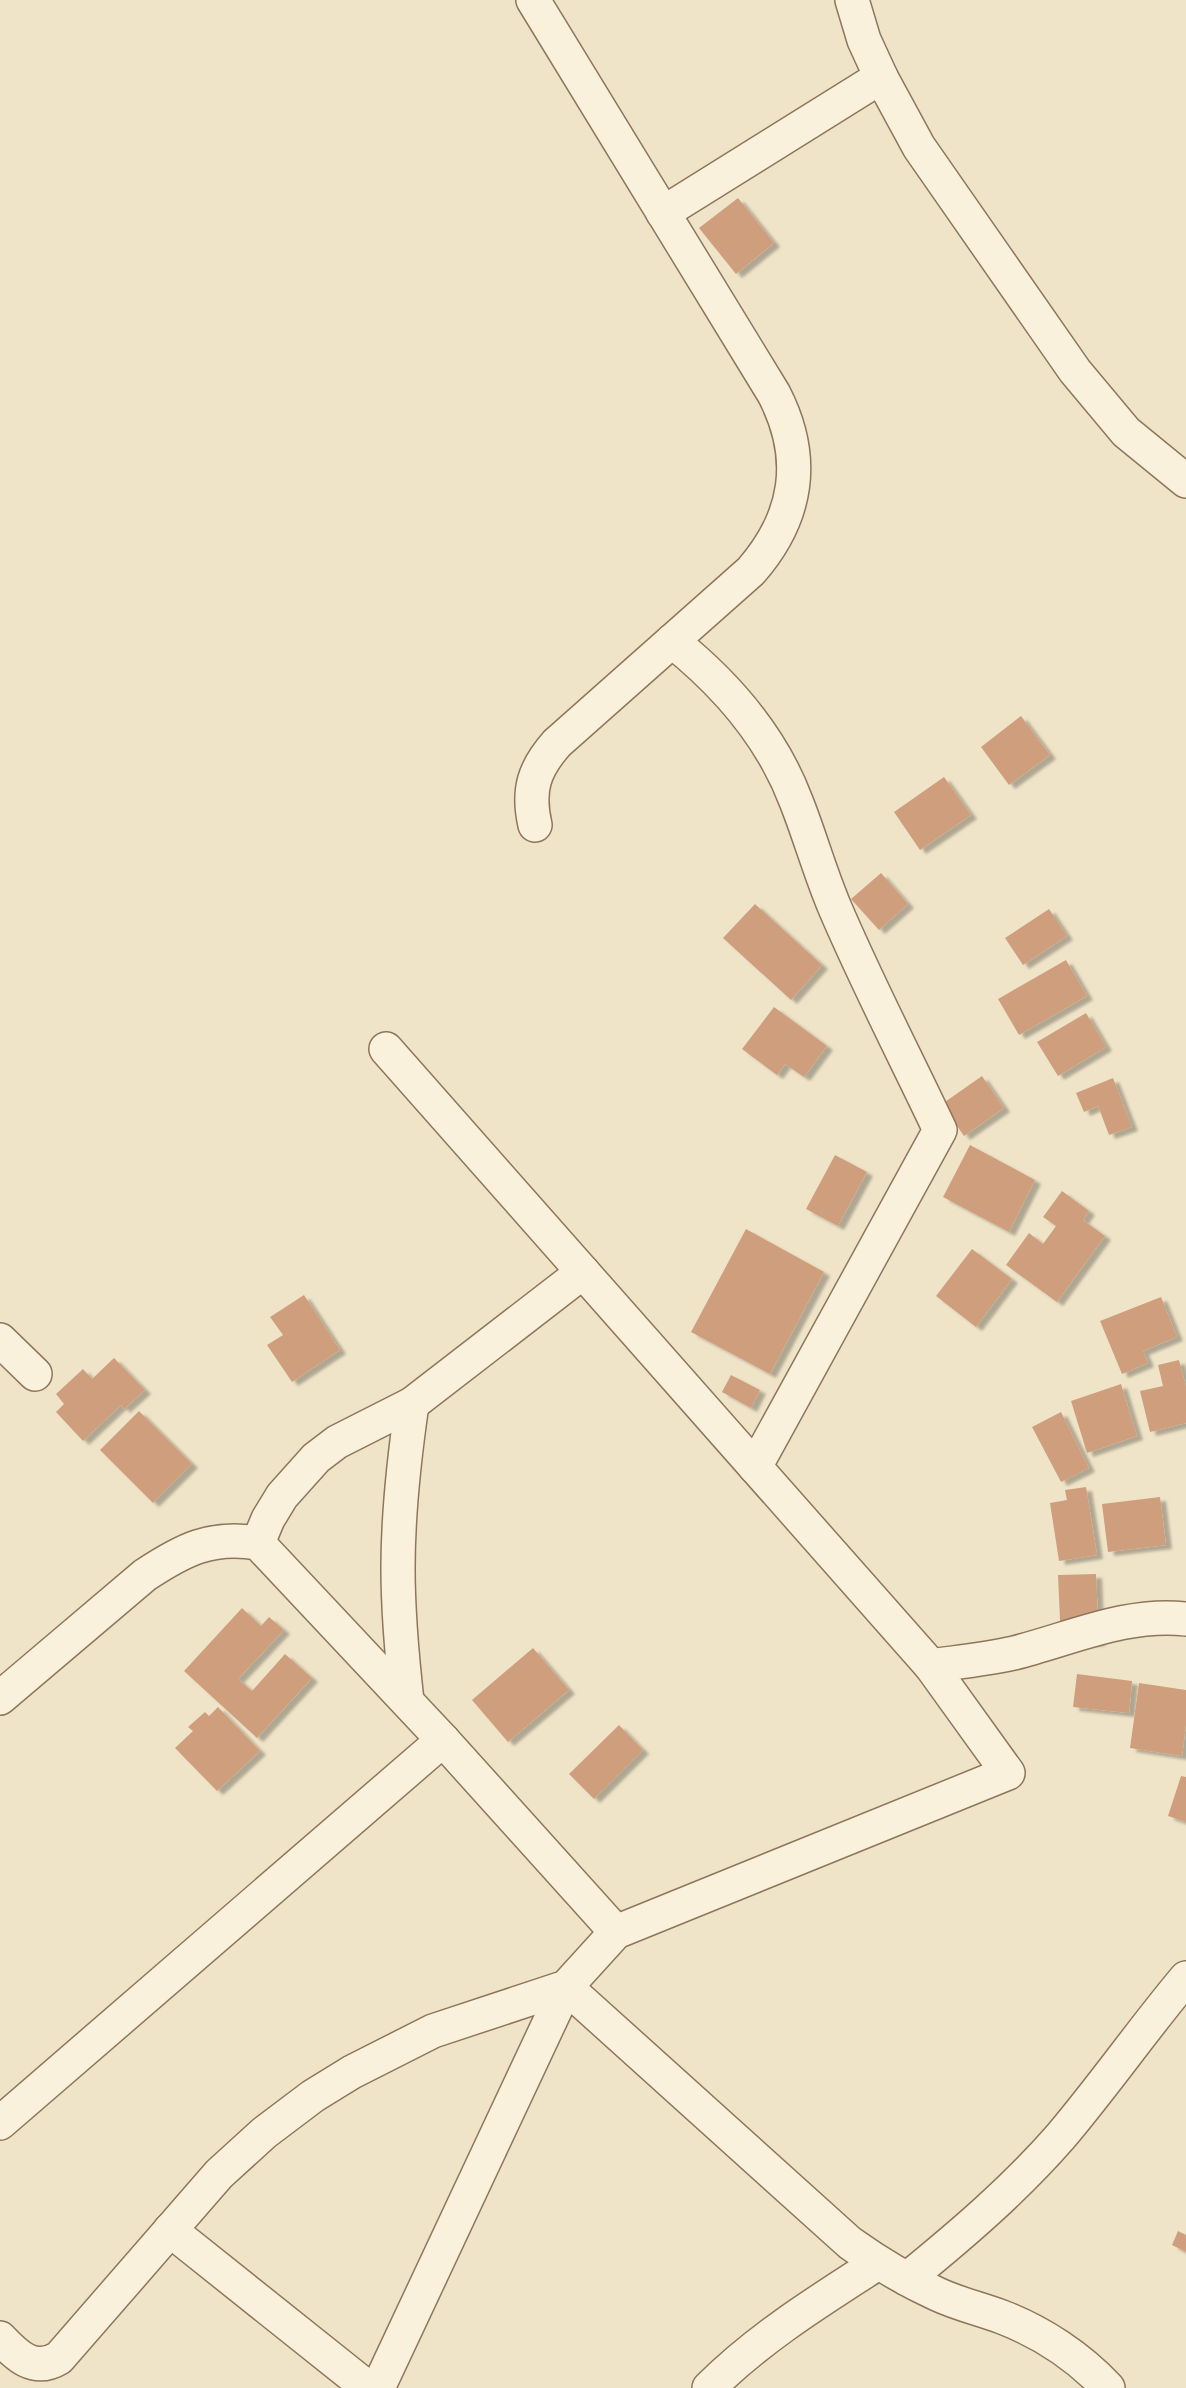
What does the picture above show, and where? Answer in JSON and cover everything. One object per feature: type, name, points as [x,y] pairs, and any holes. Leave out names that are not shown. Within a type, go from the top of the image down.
[{"type":"street","points":[[532,0],[774,394],[787,423],[794,453],[794,479],[790,505],[768,552],[751,571],[557,743],[544,758],[535,776],[532,792],[531,809],[535,825]]},
{"type":"street","points":[[852,0],[864,40],[881,77],[920,147],[1074,371],[1126,432],[1186,481]]},
{"type":"street","points":[[663,213],[881,77]]},
{"type":"street","points":[[672,641],[706,668],[736,699],[781,766],[835,908],[940,1130],[755,1467]]},
{"type":"street","points":[[378,2388],[566,1987],[616,1932],[1008,1773],[931,1666],[386,1049]]},
{"type":"street","points":[[258,1543],[268,1519],[282,1496],[316,1458],[337,1442],[412,1404],[583,1272]]},
{"type":"street","points":[[0,1340],[35,1374]]},
{"type":"street","points":[[407,1701],[400,1635],[398,1569],[400,1503],[412,1404]]},
{"type":"street","points":[[0,1698],[145,1575],[165,1562],[216,1541],[237,1540],[258,1543],[443,1740],[616,1932]]},
{"type":"street","points":[[931,1666],[1011,1654],[1093,1629],[1132,1621],[1171,1617],[1186,1618]]},
{"type":"street","points":[[0,2123],[443,1740]]},
{"type":"street","points":[[907,2279],[1005,2194],[1059,2138],[1186,1977]]},
{"type":"street","points":[[0,2338],[25,2361],[33,2364],[51,2363],[59,2358],[219,2174],[264,2133],[314,2096],[352,2072],[434,2031],[566,1987]]},
{"type":"street","points":[[566,1987],[850,2243],[878,2263],[937,2294],[1002,2317],[1037,2333],[1069,2353],[1108,2388]]},
{"type":"street","points":[[170,2230],[368,2388]]},
{"type":"street","points":[[710,2388],[785,2324],[878,2263]]},
{"type":"building","points":[[738,198],[774,243],[736,274],[699,228]]},
{"type":"building","points":[[1021,716],[1050,755],[1009,785],[981,747]]},
{"type":"building","points":[[944,777],[971,815],[920,850],[894,812]]},
{"type":"building","points":[[881,873],[908,904],[879,930],[851,899]]},
{"type":"building","points":[[755,904],[822,965],[791,1000],[723,938]]},
{"type":"building","points":[[1049,909],[1067,936],[1023,965],[1005,938]]},
{"type":"building","points":[[1066,960],[1087,996],[1019,1035],[998,999]]},
{"type":"building","points":[[774,1007],[827,1046],[804,1077],[785,1064],[777,1075],[742,1049]]},
{"type":"building","points":[[1086,1013],[1106,1047],[1058,1076],[1037,1042]]},
{"type":"building","points":[[982,1076],[1004,1108],[964,1136],[942,1104]]},
{"type":"building","points":[[1113,1078],[1132,1127],[1109,1135],[1098,1106],[1084,1112],[1076,1093]]},
{"type":"building","points":[[970,1145],[1035,1180],[1009,1232],[943,1197]]},
{"type":"building","points":[[835,1155],[867,1172],[838,1226],[806,1209]]},
{"type":"building","points":[[1062,1191],[1089,1211],[1083,1220],[1105,1236],[1057,1302],[1006,1265],[1029,1233],[1043,1244],[1056,1226],[1043,1217]]},
{"type":"building","points":[[746,1229],[824,1272],[770,1374],[691,1332]]},
{"type":"building","points":[[972,1249],[1012,1279],[976,1327],[936,1296]]},
{"type":"building","points":[[304,1295],[340,1350],[292,1382],[267,1345],[283,1335],[270,1317]]},
{"type":"building","points":[[1161,1297],[1177,1337],[1143,1351],[1148,1363],[1122,1374],[1100,1321]]},
{"type":"building","points":[[114,1358],[145,1390],[124,1409],[121,1405],[83,1441],[56,1412],[64,1404],[56,1394],[83,1369],[92,1379]]},
{"type":"building","points":[[1179,1360],[1186,1387],[1186,1423],[1150,1432],[1140,1391],[1163,1386],[1158,1365]]},
{"type":"building","points":[[731,1375],[760,1390],[751,1408],[722,1392]]},
{"type":"building","points":[[1121,1384],[1137,1436],[1087,1453],[1071,1401]]},
{"type":"building","points":[[139,1411],[192,1464],[153,1503],[100,1450]]},
{"type":"building","points":[[1061,1412],[1089,1468],[1061,1482],[1032,1427]]},
{"type":"building","points":[[1086,1487],[1097,1555],[1059,1561],[1050,1503],[1067,1500],[1065,1490]]},
{"type":"building","points":[[1160,1497],[1166,1545],[1108,1552],[1102,1504]]},
{"type":"building","points":[[1096,1574],[1099,1642],[1061,1643],[1058,1575]]},
{"type":"building","points":[[242,1608],[261,1626],[269,1617],[284,1630],[238,1679],[252,1691],[285,1654],[312,1678],[257,1738],[184,1671]]},
{"type":"building","points":[[533,1648],[569,1690],[508,1742],[472,1700]]},
{"type":"building","points":[[1077,1674],[1132,1681],[1129,1713],[1073,1707]]},
{"type":"building","points":[[1139,1683],[1186,1690],[1186,1724],[1182,1756],[1130,1748]]},
{"type":"building","points":[[218,1707],[260,1751],[217,1791],[175,1748],[193,1731],[188,1727],[205,1712],[209,1716]]},
{"type":"building","points":[[619,1725],[643,1750],[594,1799],[569,1774]]},
{"type":"building","points":[[1181,1776],[1186,1777],[1186,1822],[1168,1816]]},
{"type":"building","points":[[1178,2231],[1186,2235],[1186,2252],[1172,2245]]}]
